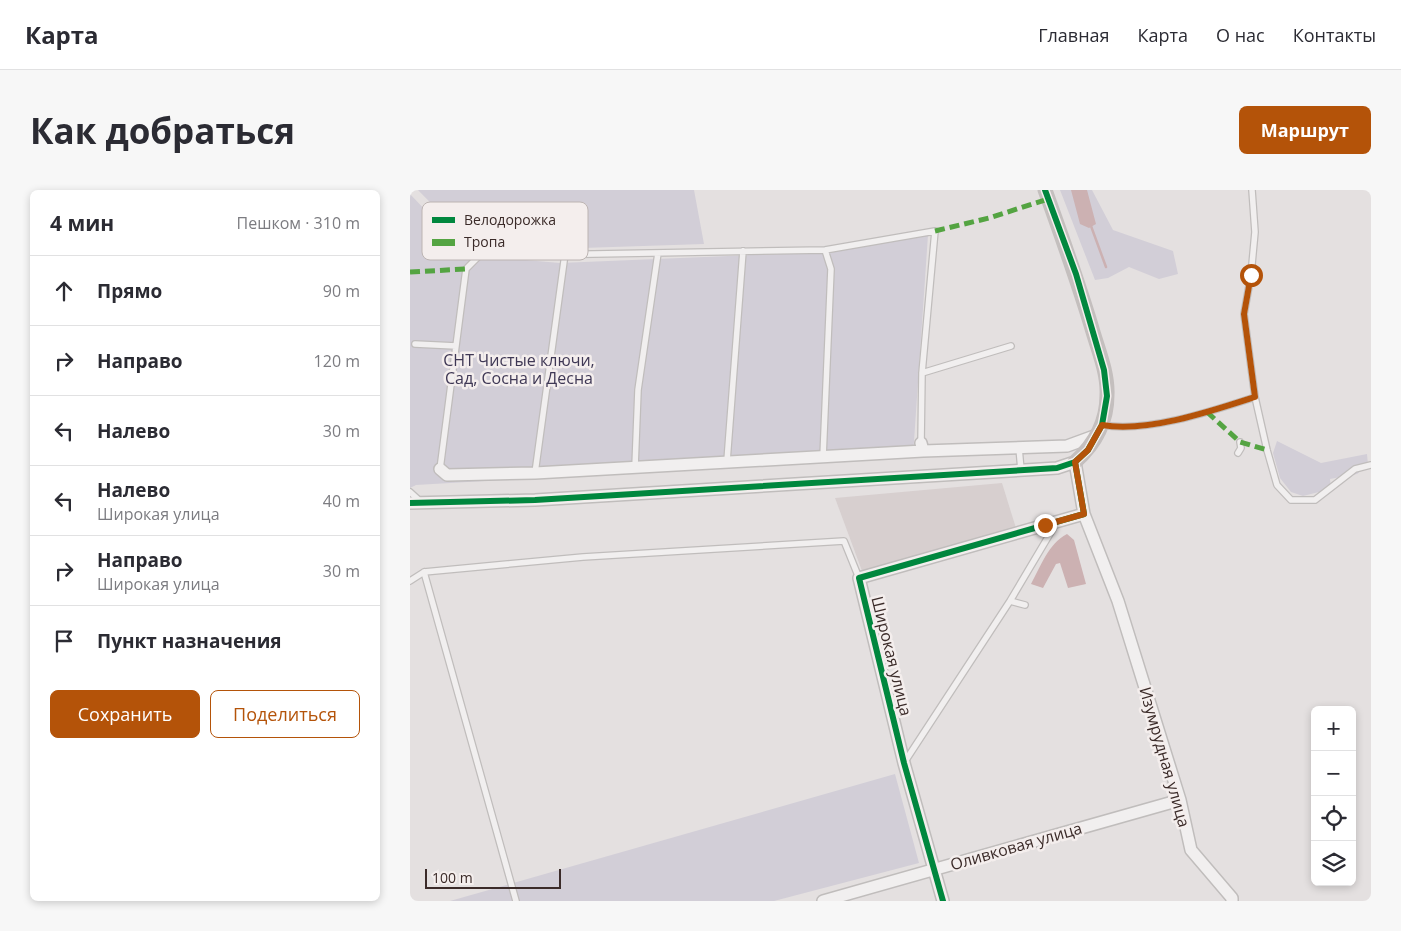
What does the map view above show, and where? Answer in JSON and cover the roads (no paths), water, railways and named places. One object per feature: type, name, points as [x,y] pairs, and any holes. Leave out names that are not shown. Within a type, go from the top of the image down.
[{"type":"street","points":[[416,502],[535,500],[1057,468],[1075,462],[1088,450],[1100,430],[1107,396],[1104,370],[1076,274],[1045,190]]},
{"type":"street","points":[[440,469],[447,475],[535,473],[823,457],[922,447],[1020,448],[1068,446],[1100,430]]},
{"type":"street","points":[[1075,462],[1084,514]]},
{"type":"street","name":"Широкая улица","points":[[944,901],[904,764],[859,578],[1084,514]]},
{"type":"street","name":"Изумрудная улица","points":[[1084,514],[1118,601],[1180,800],[1191,850],[1232,898],[1232,901]]},
{"type":"street","name":"Оливковая улица","points":[[823,901],[1180,800]]},
{"type":"lane","points":[[1252,190],[1255,232],[1251,275],[1244,314],[1255,397],[1277,486],[1292,500],[1315,500],[1355,469],[1371,464]]},
{"type":"lane","points":[[588,254],[825,250],[935,231],[922,373],[922,447]]},
{"type":"lane","points":[[823,457],[831,270],[825,250]]},
{"type":"lane","points":[[728,461],[743,251]]},
{"type":"lane","points":[[635,467],[638,390],[658,252]]},
{"type":"lane","points":[[440,469],[466,269],[475,260]]},
{"type":"lane","points":[[535,473],[564,260]]},
{"type":"lane","points":[[415,344],[456,346]]},
{"type":"lane","points":[[922,373],[1011,346]]},
{"type":"lane","points":[[1100,430],[1137,426],[1210,412],[1255,397]]},
{"type":"lane","points":[[1238,453],[1241,448],[1240,442]]},
{"type":"lane","points":[[1020,448],[1021,470]]},
{"type":"lane","points":[[410,492],[416,502]]},
{"type":"lane","points":[[904,764],[1010,601],[1058,522]]},
{"type":"lane","points":[[410,581],[424,572],[592,557],[844,541],[859,578]]},
{"type":"lane","points":[[424,572],[516,901]]},
{"type":"lane","points":[[1010,601],[1025,605]]},
{"type":"waterway","points":[[1091,226],[1106,267]]},
{"type":"park label","name":"СНТ Чистые ключи, Сад, Сосна и Десна","points":[[519,369]]}]
